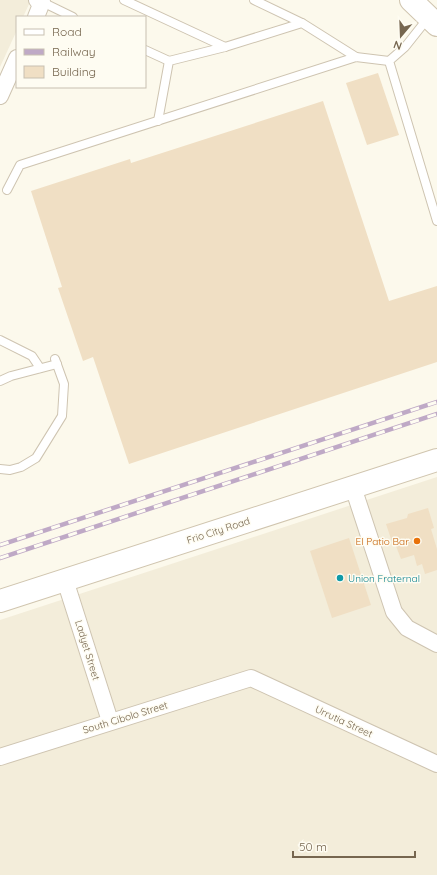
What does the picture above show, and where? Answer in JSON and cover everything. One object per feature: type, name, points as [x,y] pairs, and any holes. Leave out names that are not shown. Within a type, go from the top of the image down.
[{"type":"street","points":[[411,0],[433,21]]},
{"type":"street","points":[[36,16],[40,1]]},
{"type":"street","points":[[0,96],[16,60]]},
{"type":"street","name":"Frio City Road","points":[[0,601],[437,460]]},
{"type":"street","points":[[353,487],[394,612],[407,628],[437,644]]},
{"type":"street","name":"Ladyet Street","points":[[65,580],[110,721]]},
{"type":"street","name":"South Cibolo Street","points":[[0,757],[110,721],[251,678]]},
{"type":"street","name":"Urrutia Street","points":[[251,678],[437,764]]},
{"type":"lane","points":[[124,0],[225,47]]},
{"type":"lane","points":[[254,0],[302,23],[356,57]]},
{"type":"lane","points":[[40,1],[71,16]]},
{"type":"lane","points":[[7,190],[20,165],[356,57],[389,61],[433,21]]},
{"type":"lane","points":[[146,50],[169,61],[225,47],[302,23]]},
{"type":"lane","points":[[158,121],[169,61]]},
{"type":"lane","points":[[389,61],[437,221]]},
{"type":"lane","points":[[0,340],[32,356],[40,368]]},
{"type":"lane","points":[[0,381],[11,376],[40,368],[56,361],[64,384],[62,416],[36,458],[21,467],[10,470],[0,469]]},
{"type":"shaded area","points":[[0,0],[31,0],[23,16],[16,16],[16,32],[0,67]]},
{"type":"shaded area","points":[[437,477],[437,875],[0,875],[0,620]]},
{"type":"building","points":[[378,73],[399,135],[367,145],[346,83]]},
{"type":"building","points":[[323,101],[389,301],[437,286],[437,362],[129,464],[93,357],[83,361],[58,288],[62,287],[31,191],[130,159],[131,163]]},
{"type":"building","name":"El Patio Bar","points":[[428,508],[434,528],[431,529],[437,549],[437,570],[425,574],[422,564],[417,566],[414,555],[401,559],[394,541],[392,542],[386,524],[407,518],[408,514]]},
{"type":"building","name":"Union Fraternal","points":[[349,538],[371,605],[332,618],[310,551]]},
{"type":"railway","points":[[0,545],[437,402]]},
{"type":"railway","points":[[0,558],[437,414]]},
{"type":"place","name":"El Patio Bar","points":[[417,541]]},
{"type":"place","name":"Union Fraternal","points":[[340,578]]}]
